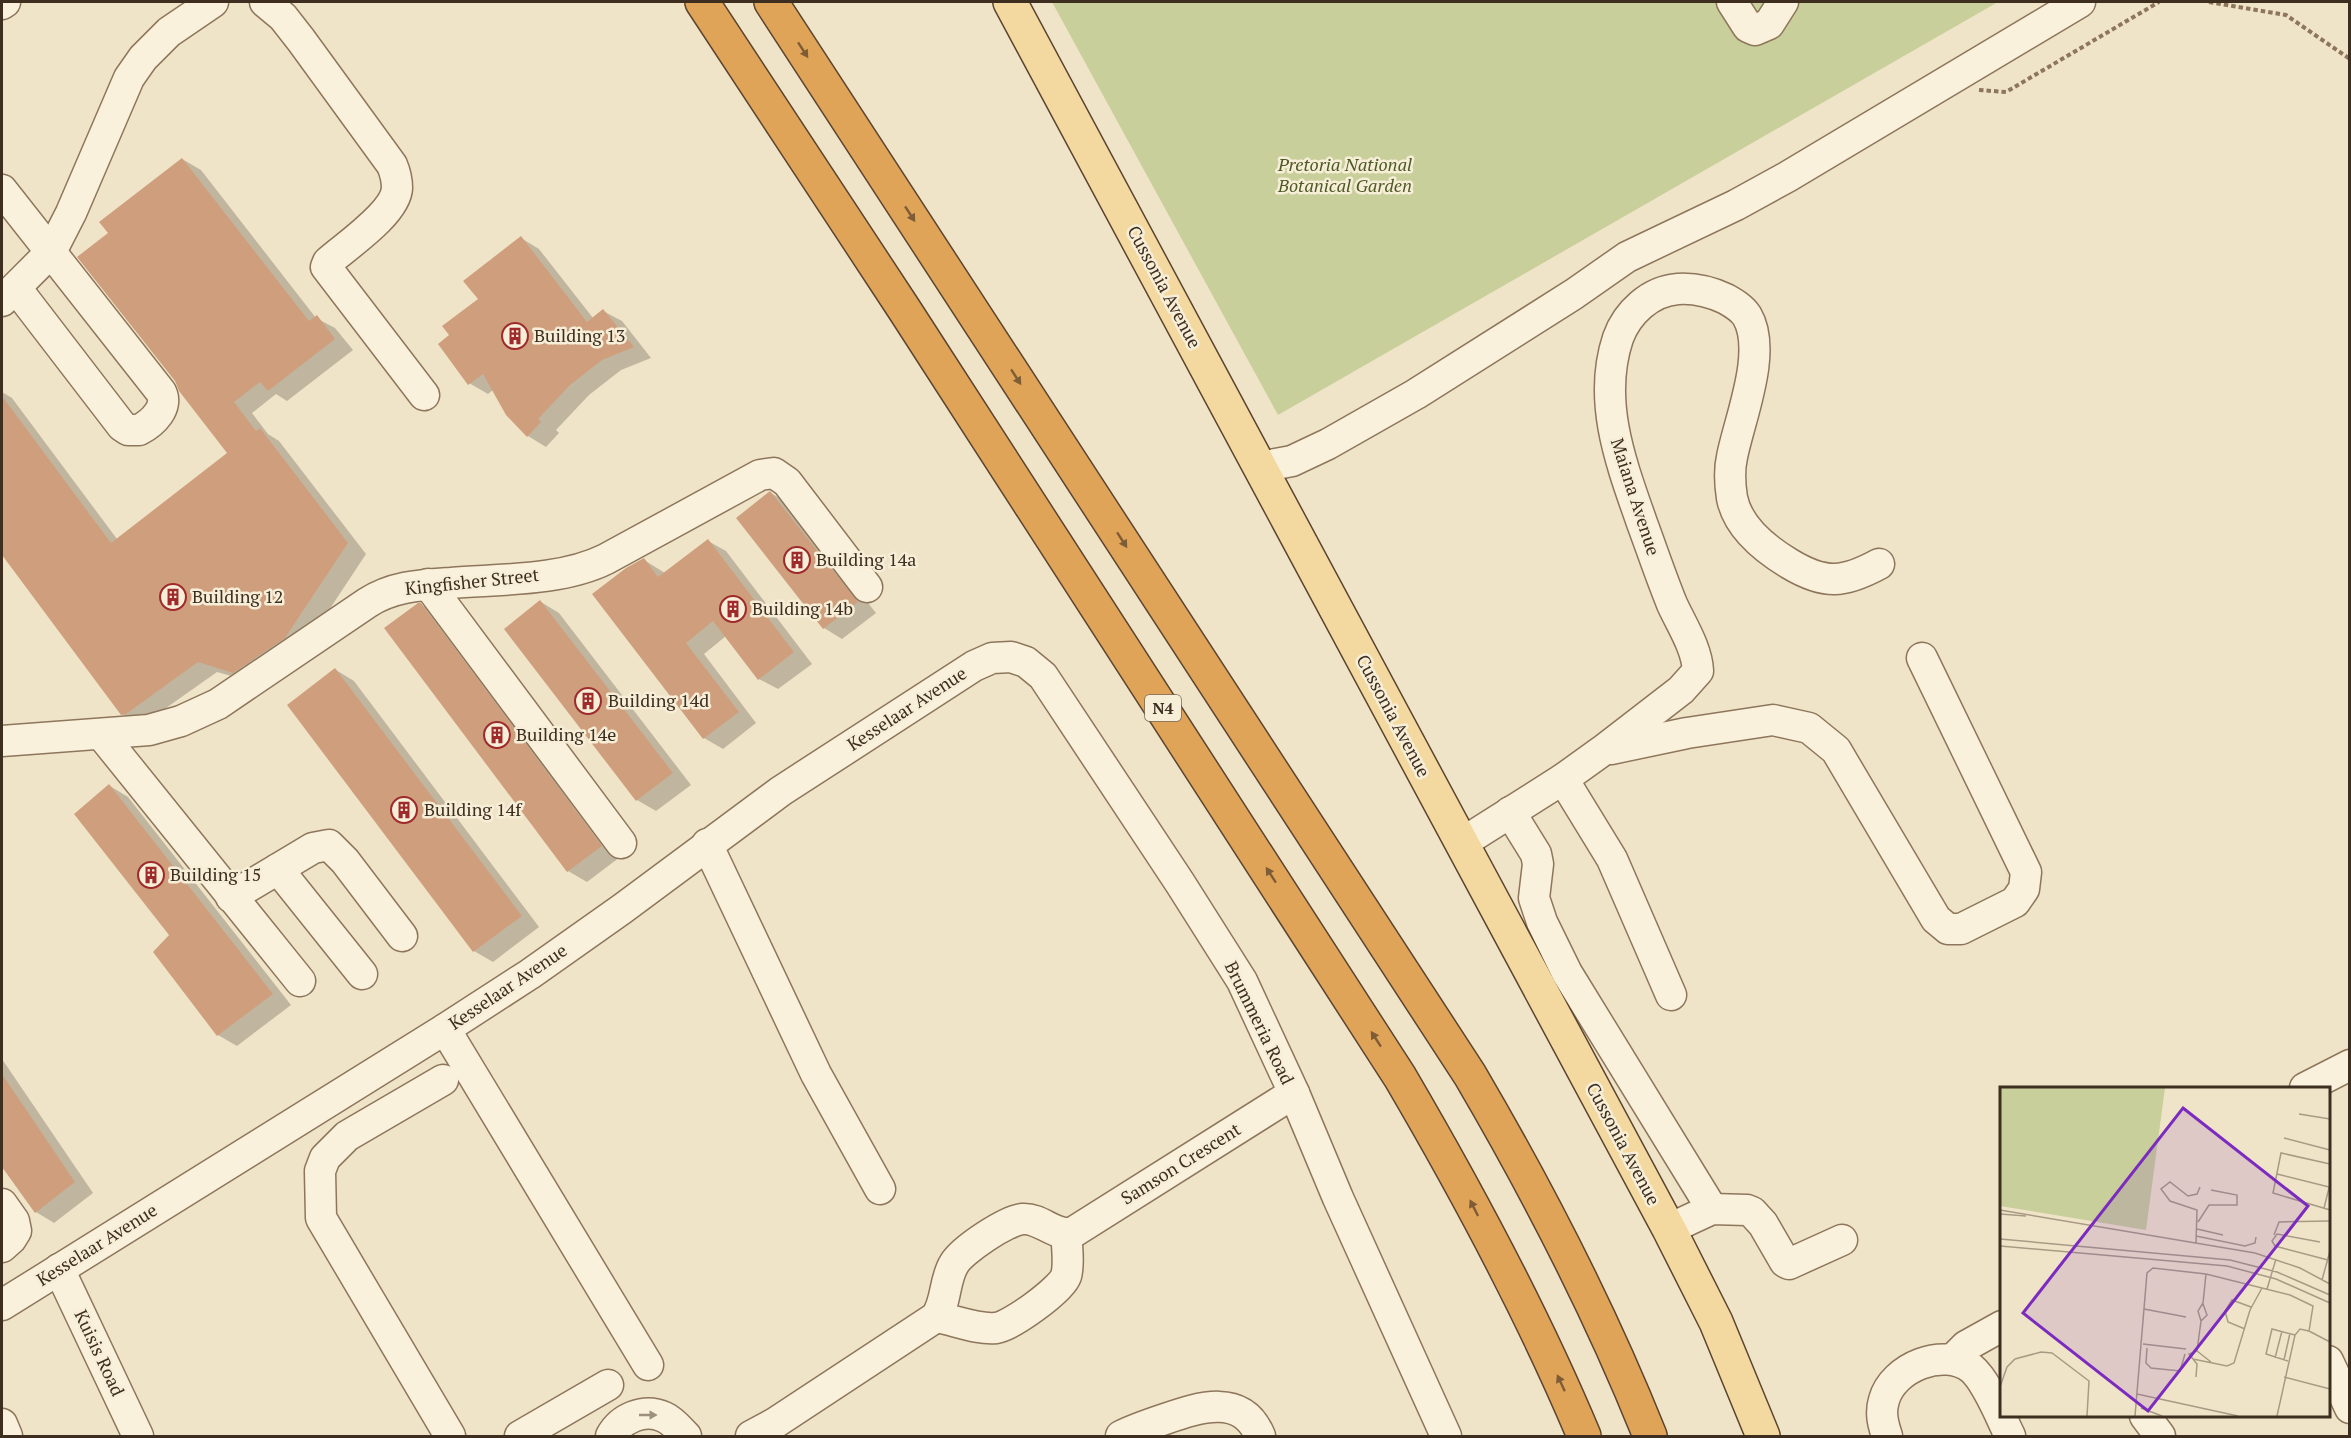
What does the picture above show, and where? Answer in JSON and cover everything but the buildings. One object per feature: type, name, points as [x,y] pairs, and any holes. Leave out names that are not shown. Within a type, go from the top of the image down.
[{"type":"highway","name":"N4","points":[[702,2],[924,338],[1395,1069],[1471,1201],[1538,1334],[1584,1437]]},
{"type":"highway","points":[[771,2],[1470,1075],[1527,1173],[1569,1255],[1650,1437]]},
{"type":"main road","name":"Cussonia Avenue","points":[[1010,2],[1669,1229],[1716,1322],[1762,1437]]},
{"type":"street","points":[[2,190],[51,252],[161,392],[165,401],[162,410],[139,430],[128,430],[122,426],[8,295],[51,252],[71,213],[129,78],[147,53],[169,32],[213,2]]},
{"type":"street","points":[[266,2],[283,17],[301,40],[392,165],[397,188],[391,204],[382,215],[328,262],[326,267],[424,395]]},
{"type":"street","points":[[1732,2],[1748,27],[1755,30],[1769,24],[1783,2]]},
{"type":"street","points":[[1260,467],[1292,461],[1328,444],[1416,394],[1628,257],[1736,205],[1939,88],[2080,2]]},
{"type":"street","name":"Maiana Avenue","points":[[1462,843],[1563,779],[1602,751],[1681,690],[1698,671],[1694,652],[1664,584],[1629,486],[1613,428],[1609,392],[1613,353],[1625,322],[1648,300],[1675,289],[1706,291],[1736,305],[1751,325],[1754,345],[1750,384],[1730,470],[1733,501],[1747,530],[1769,550],[1817,578],[1844,579],[1879,564]]},
{"type":"street","name":"Kingfisher Street","points":[[2,741],[149,730],[194,715],[218,704],[374,598],[400,588],[428,584],[543,575],[584,569],[741,484],[769,473],[787,482],[867,587]]},
{"type":"street","points":[[428,584],[621,843]]},
{"type":"street","name":"Kesselaar Avenue","points":[[2,1305],[445,1029],[572,945],[781,791],[974,666],[988,659],[1005,657]]},
{"type":"street","name":"Brummeria Road","points":[[1005,657],[1022,660],[1038,670],[1068,711],[1235,970],[1294,1093],[1338,1198],[1446,1437]]},
{"type":"street","points":[[1602,751],[1687,733],[1773,720],[1809,728],[1836,750],[1936,919],[1948,929],[1961,929],[2014,902],[2024,889],[2026,872],[1922,658]]},
{"type":"street","points":[[101,734],[300,981]]},
{"type":"street","points":[[1563,779],[1612,859],[1671,995]]},
{"type":"street","points":[[1510,812],[1536,854],[1538,864],[1534,898],[1567,973],[1712,1209]]},
{"type":"street","points":[[707,844],[816,1074],[880,1189]]},
{"type":"street","points":[[231,897],[313,848],[328,845],[345,861],[402,936]]},
{"type":"street","points":[[278,868],[362,974]]},
{"type":"street","points":[[445,1029],[648,1365]]},
{"type":"street","points":[[2309,1087],[2349,1065]]},
{"type":"street","points":[[443,1080],[347,1136],[328,1154],[321,1164],[321,1218],[450,1437]]},
{"type":"street","name":"Samson Crescent","points":[[1067,1234],[1294,1093]]},
{"type":"street","points":[[327,1102],[347,1136]]},
{"type":"street","points":[[2,1204],[14,1221],[16,1231],[11,1239],[2,1246]]},
{"type":"street","points":[[1669,1229],[1712,1209],[1752,1212],[1763,1224],[1785,1262],[1789,1264],[1842,1240]]},
{"type":"street","points":[[751,1437],[812,1400],[936,1317],[941,1308],[954,1264],[962,1254],[988,1236],[1006,1225],[1024,1219],[1067,1234],[1067,1272],[1063,1283],[1009,1323],[998,1327],[984,1327],[936,1317]]},
{"type":"street","name":"Kuisis Road","points":[[59,1269],[138,1437]]},
{"type":"street","points":[[1953,1359],[1966,1346],[2000,1327]]},
{"type":"street","points":[[1887,1437],[1882,1410],[1893,1383],[1920,1365],[1938,1359],[1953,1359],[1970,1367],[1979,1376],[2010,1437]]},
{"type":"street","points":[[2330,1365],[2349,1408]]},
{"type":"street","points":[[520,1437],[608,1384]]},
{"type":"street","points":[[1121,1437],[1193,1409],[1225,1407],[1245,1415],[1260,1437]]},
{"type":"street","points":[[610,1437],[620,1424],[629,1418],[648,1414],[664,1417],[674,1423],[686,1437]]},
{"type":"street","points":[[2146,1417],[2160,1437]]},
{"type":"street","points":[[2,1424],[7,1437]]},
{"type":"path","points":[[1939,88],[2006,92],[2158,2]]},
{"type":"path","points":[[2209,2],[2286,15],[2349,59]]},
{"type":"green space","name":"Pretoria National Botanical Garden","points":[[1052,2],[1998,2],[1278,415]]},
{"type":"place","name":"Building 13","points":[[515,336]]},
{"type":"place","name":"Building 14a","points":[[797,560]]},
{"type":"place","name":"Building 12","points":[[173,597]]},
{"type":"place","name":"Building 14b","points":[[733,609]]},
{"type":"place","name":"Building 14d","points":[[588,701]]},
{"type":"place","name":"Building 14e","points":[[497,735]]},
{"type":"place","name":"Building 14f","points":[[404,810]]},
{"type":"place","name":"Building 15","points":[[151,875]]}]
